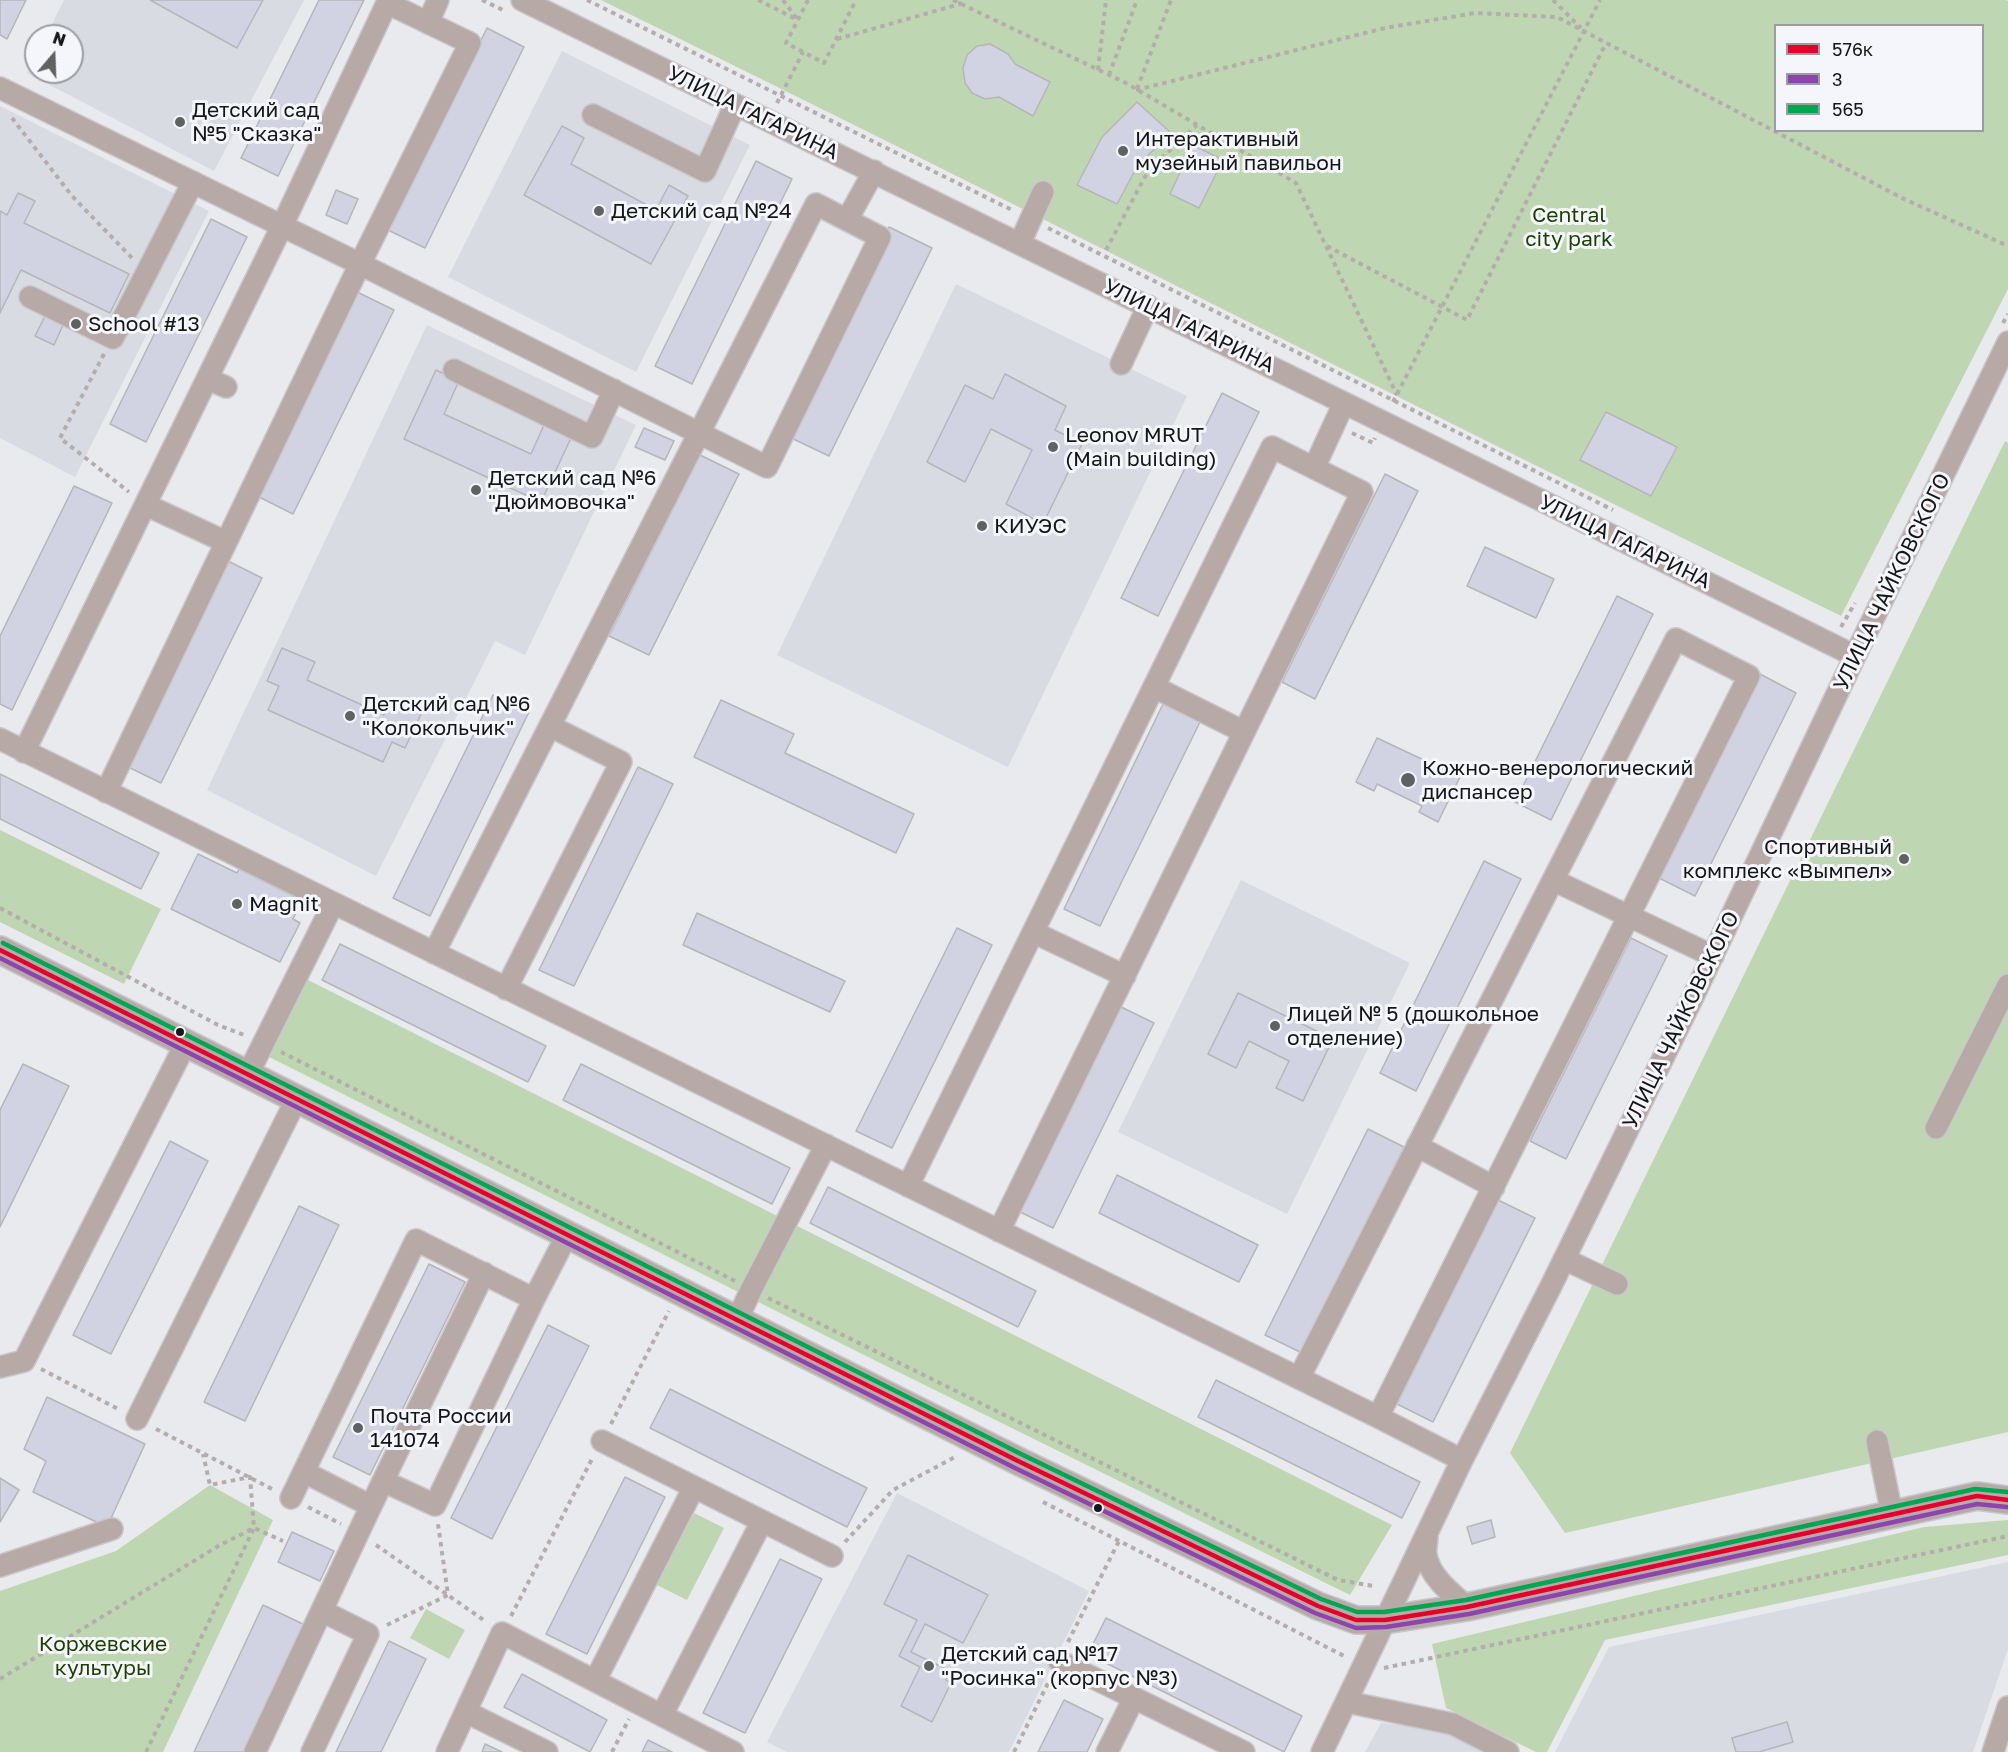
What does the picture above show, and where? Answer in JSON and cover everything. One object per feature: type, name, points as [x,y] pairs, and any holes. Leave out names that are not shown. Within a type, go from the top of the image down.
[{"type":"main road","points":[[0,950],[1078,1490],[1318,1606],[1356,1620],[1385,1620],[1467,1607],[1977,1496],[2008,1500]]},
{"type":"street","points":[[428,23],[438,0]]},
{"type":"street","name":"УЛИЦА ГАГАРИНА","points":[[522,0],[874,171],[1855,656]]},
{"type":"street","points":[[24,752],[146,505],[217,383],[282,226],[387,3],[470,43],[360,264],[106,792]]},
{"type":"street","points":[[0,88],[360,264],[614,390],[699,433],[767,467],[880,237],[816,204],[699,433],[550,726],[434,953]]},
{"type":"street","points":[[593,115],[705,171],[735,105]]},
{"type":"street","points":[[848,220],[874,171]]},
{"type":"street","points":[[30,297],[113,338],[193,182]]},
{"type":"street","points":[[1020,243],[1043,192]]},
{"type":"street","points":[[1121,364],[1148,306]]},
{"type":"street","name":"УЛИЦА ЧАЙКОВСКОГО","points":[[1322,1752],[1462,1460],[1713,956],[1855,656],[2005,356]]},
{"type":"street","points":[[454,370],[592,437],[614,390]]},
{"type":"street","points":[[1314,468],[1344,403]]},
{"type":"street","points":[[908,1186],[1272,447],[1362,492],[999,1231]]},
{"type":"street","points":[[146,505],[226,542]]},
{"type":"street","points":[[1299,1378],[1676,639],[1749,676],[1378,1417]]},
{"type":"street","points":[[1154,687],[1244,732]]},
{"type":"street","points":[[506,989],[621,762],[550,726]]},
{"type":"street","points":[[0,739],[1462,1460]]},
{"type":"street","points":[[1553,880],[1713,956]]},
{"type":"street","points":[[248,1074],[264,1044],[273,1001],[333,904]]},
{"type":"street","points":[[1033,932],[1125,976]]},
{"type":"street","points":[[1936,1128],[2008,985]]},
{"type":"street","points":[[0,1367],[24,1361],[186,1043]]},
{"type":"street","points":[[137,1419],[296,1100]]},
{"type":"street","points":[[737,1320],[826,1145]]},
{"type":"street","points":[[1418,1146],[1494,1187]]},
{"type":"street","points":[[383,1480],[435,1506],[567,1235]]},
{"type":"street","points":[[291,1498],[416,1240],[534,1299]]},
{"type":"street","points":[[1564,1259],[1617,1284]]},
{"type":"street","points":[[255,1752],[358,1532],[484,1273]]},
{"type":"street","points":[[0,1353],[24,1361]]},
{"type":"street","points":[[602,1441],[832,1556]]},
{"type":"street","points":[[1877,1441],[1892,1514]]},
{"type":"street","points":[[304,1472],[371,1506]]},
{"type":"street","points":[[595,1681],[693,1487]]},
{"type":"street","points":[[662,1715],[762,1521]]},
{"type":"street","points":[[0,1566],[112,1529]]},
{"type":"street","name":"УЛИЦА ЧАЙКОВСКОГО","points":[[1427,1532],[1426,1555],[1433,1572],[1467,1607]]},
{"type":"street","points":[[312,1752],[368,1634],[322,1611]]},
{"type":"street","points":[[447,1752],[502,1633],[734,1752]]},
{"type":"street","points":[[1059,1661],[1134,1698],[1211,1745],[1244,1752]]},
{"type":"street","points":[[1107,1752],[1134,1698]]},
{"type":"street","points":[[1347,1702],[1454,1724],[1508,1752]]},
{"type":"street","points":[[1993,1752],[2008,1707]]},
{"type":"street","points":[[466,1712],[547,1752]]},
{"type":"path","points":[[587,0],[1396,398],[1614,510]]},
{"type":"path","points":[[758,0],[798,20]]},
{"type":"path","points":[[783,0],[798,20]]},
{"type":"path","points":[[808,0],[786,43],[824,63],[856,0]]},
{"type":"path","points":[[953,0],[1109,75],[1296,183],[1396,398]]},
{"type":"path","points":[[1098,70],[1106,0]]},
{"type":"path","points":[[1109,75],[1137,0]]},
{"type":"path","points":[[1137,90],[1171,0]]},
{"type":"path","points":[[1553,0],[1584,31]]},
{"type":"path","points":[[1383,422],[1600,0]]},
{"type":"path","points":[[836,40],[960,2]]},
{"type":"path","points":[[1137,90],[1385,28],[1474,13],[1557,16],[1774,131]]},
{"type":"path","points":[[1326,246],[1442,309],[1467,320],[1606,43]]},
{"type":"path","points":[[768,120],[803,52]]},
{"type":"path","points":[[12,117],[72,196],[146,272]]},
{"type":"path","points":[[1106,250],[1148,171],[1197,125]]},
{"type":"path","points":[[1776,132],[1902,198],[2008,246]]},
{"type":"path","points":[[113,338],[60,438],[146,505]]},
{"type":"path","points":[[1832,622],[1842,627]]},
{"type":"path","points":[[0,908],[218,1025],[264,1044],[751,1290],[1338,1580],[1373,1586]]},
{"type":"path","points":[[24,1361],[358,1532],[502,1633],[669,1311]]},
{"type":"path","points":[[203,1453],[210,1485],[250,1477]]},
{"type":"path","points":[[832,1556],[893,1490],[955,1457]]},
{"type":"path","points":[[146,1752],[254,1528],[250,1477]]},
{"type":"path","points":[[435,1506],[448,1595]]},
{"type":"path","points":[[254,1528],[283,1541]]},
{"type":"path","points":[[0,1679],[220,1545],[254,1528]]},
{"type":"path","points":[[1383,1668],[2008,1536]]},
{"type":"path","points":[[368,1634],[448,1595]]},
{"type":"path","points":[[612,1752],[637,1703]]},
{"type":"shaded area","name":"Детский сад №5 \"Сказка\"","points":[[64,0],[304,0],[214,171],[48,84],[84,84],[84,24],[52,24]]},
{"type":"shaded area","name":"Детский сад №24","points":[[562,51],[750,145],[636,372],[448,277]]},
{"type":"shaded area","name":"School #13","points":[[0,106],[209,211],[75,477],[0,438]]},
{"type":"shaded area","name":"КИУЭС","points":[[956,284],[1187,396],[1008,767],[777,655]]},
{"type":"shaded area","points":[[427,325],[636,425],[525,655],[495,641],[376,876],[207,790]]},
{"type":"shaded area","name":"Лицей № 5 (дошкольное отделение)","points":[[1241,880],[1410,963],[1287,1214],[1118,1132]]},
{"type":"shaded area","name":"Детский сад №17 \"Росинка\" (корпус №3)","points":[[897,1493],[1089,1591],[1009,1752],[787,1752],[767,1742]]},
{"type":"shaded area","points":[[2008,1562],[2008,1649],[1973,1752],[1555,1752],[1609,1647]]},
{"type":"shaded area","points":[[1381,1723],[1450,1730],[1493,1752],[1365,1752]]},
{"type":"green space","name":"Central city park","points":[[601,0],[2008,1],[2008,289],[1841,616]]},
{"type":"green space","name":"Спортивный комплекс «Вымпел»","points":[[2005,441],[2008,443],[2008,1432],[1565,1533],[1510,1453]]},
{"type":"green space","points":[[0,830],[161,909],[124,984],[0,922]]},
{"type":"green space","points":[[304,978],[1392,1525],[1350,1595],[267,1056]]},
{"type":"green space","name":"Коржевские культуры","points":[[210,1485],[273,1520],[163,1752],[0,1752],[0,1591],[116,1551]]},
{"type":"green space","points":[[694,1513],[724,1528],[687,1600],[657,1585]]},
{"type":"green space","points":[[2008,1520],[2008,1555],[1605,1640],[1547,1752],[1536,1752],[1446,1708],[1432,1644],[1924,1527]]},
{"type":"green space","points":[[426,1609],[465,1630],[449,1659],[410,1638]]},
{"type":"building","points":[[0,0],[26,0],[7,39],[0,35]]},
{"type":"building","points":[[150,0],[263,0],[237,48]]},
{"type":"building","points":[[319,0],[364,0],[278,176],[241,158]]},
{"type":"building","points":[[487,28],[524,47],[425,248],[388,230]]},
{"type":"building","points":[[990,44],[1008,54],[1015,64],[1050,82],[1033,116],[999,97],[985,99],[972,93],[965,83],[963,68],[967,55],[977,46]]},
{"type":"building","name":"Интерактивный музейный павильон","points":[[1137,102],[1171,133],[1138,165],[1117,204],[1077,185],[1102,137]]},
{"type":"building","points":[[562,126],[584,138],[571,164],[656,210],[669,185],[688,196],[651,264],[524,195]]},
{"type":"building","points":[[1193,145],[1223,160],[1199,208],[1170,194]]},
{"type":"building","points":[[756,161],[792,179],[692,384],[655,366]]},
{"type":"building","points":[[336,190],[358,199],[347,224],[326,215]]},
{"type":"building","points":[[18,193],[35,201],[24,223],[129,274],[110,313],[21,270],[0,313],[0,211],[7,215]]},
{"type":"building","points":[[211,219],[247,237],[146,442],[110,424]]},
{"type":"building","points":[[889,227],[932,248],[829,456],[787,436]]},
{"type":"building","points":[[357,292],[394,310],[293,514],[257,496]]},
{"type":"building","points":[[46,314],[64,323],[54,345],[35,336]]},
{"type":"building","points":[[436,370],[459,381],[444,414],[531,454],[544,425],[571,438],[541,502],[404,439]]},
{"type":"building","name":"Leonov MRUT (Main building)","points":[[1005,374],[1066,406],[1055,430],[1082,444],[1043,524],[1006,504],[1032,450],[991,429],[965,482],[927,462],[965,385],[993,399]]},
{"type":"building","points":[[1222,393],[1259,412],[1158,616],[1121,598]]},
{"type":"building","points":[[1606,412],[1677,447],[1651,496],[1580,460]]},
{"type":"building","points":[[644,428],[674,441],[665,460],[635,447]]},
{"type":"building","points":[[700,455],[739,474],[649,655],[609,636]]},
{"type":"building","points":[[1385,474],[1418,491],[1315,699],[1282,682]]},
{"type":"building","points":[[74,486],[112,503],[12,710],[0,704],[0,636]]},
{"type":"building","points":[[1485,547],[1554,579],[1536,618],[1467,586]]},
{"type":"building","points":[[224,559],[262,578],[161,783],[124,765]]},
{"type":"building","points":[[1617,596],[1653,614],[1551,820],[1515,802]]},
{"type":"building","points":[[282,648],[315,662],[307,680],[384,715],[392,698],[422,712],[405,748],[392,742],[383,762],[268,710],[279,686],[267,681]]},
{"type":"building","points":[[1760,674],[1796,693],[1695,896],[1659,878]]},
{"type":"building","points":[[493,695],[529,712],[430,916],[393,898]]},
{"type":"building","points":[[721,700],[794,734],[785,753],[914,814],[896,853],[694,757]]},
{"type":"building","points":[[1163,704],[1200,722],[1100,926],[1064,909]]},
{"type":"building","name":"Кожно-венерологический диспансер","points":[[1377,738],[1460,777],[1438,822],[1419,812],[1422,806],[1377,784],[1374,791],[1356,782]]},
{"type":"building","points":[[638,767],[673,784],[574,986],[539,970]]},
{"type":"building","points":[[0,774],[159,853],[141,889],[0,819]]},
{"type":"building","name":"Magnit","points":[[198,854],[237,873],[239,869],[302,900],[293,919],[300,923],[280,962],[171,909]]},
{"type":"building","points":[[1484,861],[1521,879],[1416,1091],[1380,1073]]},
{"type":"building","points":[[697,913],[845,981],[830,1012],[683,945]]},
{"type":"building","points":[[957,928],[992,945],[892,1148],[856,1131]]},
{"type":"building","points":[[1631,938],[1667,956],[1566,1159],[1530,1141]]},
{"type":"building","points":[[340,944],[546,1046],[528,1082],[322,980]]},
{"type":"building","points":[[1238,993],[1333,1039],[1303,1101],[1276,1088],[1289,1061],[1249,1041],[1236,1068],[1208,1054]]},
{"type":"building","points":[[1115,1004],[1154,1023],[1053,1228],[1014,1209]]},
{"type":"building","points":[[23,1064],[69,1086],[0,1227],[0,1110]]},
{"type":"building","points":[[581,1064],[790,1168],[772,1204],[563,1100]]},
{"type":"building","points":[[1368,1129],[1404,1147],[1302,1353],[1265,1335]]},
{"type":"building","points":[[170,1141],[208,1161],[111,1354],[73,1335]]},
{"type":"building","points":[[1117,1175],[1258,1245],[1239,1282],[1099,1213]]},
{"type":"building","points":[[828,1187],[1036,1291],[1018,1327],[810,1223]]},
{"type":"building","points":[[1498,1200],[1535,1218],[1433,1422],[1397,1404]]},
{"type":"building","points":[[299,1206],[339,1225],[245,1421],[204,1402]]},
{"type":"building","points":[[429,1264],[465,1282],[370,1475],[333,1457]]},
{"type":"building","points":[[548,1325],[589,1346],[492,1539],[451,1518]]},
{"type":"building","points":[[1216,1380],[1420,1482],[1402,1518],[1198,1417]]},
{"type":"building","points":[[670,1389],[867,1488],[847,1527],[650,1428]]},
{"type":"building","points":[[47,1397],[145,1444],[107,1527],[33,1492],[46,1461],[24,1449]]},
{"type":"building","points":[[625,1477],[665,1497],[587,1654],[546,1634]]},
{"type":"building","points":[[0,1478],[19,1490],[0,1522]]},
{"type":"building","points":[[1491,1520],[1495,1537],[1472,1544],[1467,1527]]},
{"type":"building","points":[[292,1532],[334,1551],[320,1581],[278,1562]]},
{"type":"building","points":[[908,1555],[988,1595],[963,1643],[925,1624],[911,1652],[950,1671],[946,1680],[951,1683],[932,1722],[901,1706],[920,1667],[899,1656],[917,1620],[884,1604]]},
{"type":"building","points":[[780,1559],[822,1579],[745,1733],[703,1713]]},
{"type":"building","points":[[263,1605],[305,1625],[244,1752],[194,1752]]},
{"type":"building","points":[[1106,1618],[1302,1716],[1284,1752],[1088,1654]]},
{"type":"building","points":[[389,1641],[426,1659],[381,1752],[336,1752]]},
{"type":"building","points":[[522,1674],[607,1720],[590,1752],[504,1707]]},
{"type":"building","points":[[1064,1700],[1103,1719],[1087,1752],[1038,1752]]},
{"type":"building","points":[[1787,1722],[1793,1742],[1759,1752],[1736,1752],[1732,1738]]},
{"type":"building","points":[[648,1740],[672,1752],[642,1752]]},
{"type":"building","points":[[485,1744],[502,1752],[482,1752]]},
{"type":"transit line","name":"565","points":[[3,943],[1021,1454],[1321,1599],[1357,1612],[1384,1612],[1466,1600],[1975,1489],[2008,1492]]},
{"type":"transit line","name":"576к","points":[[0,950],[1018,1461],[1318,1606],[1356,1620],[1385,1620],[1467,1607],[1977,1496],[2008,1500]]},
{"type":"transit line","name":"3","points":[[0,958],[1015,1468],[1315,1613],[1356,1628],[1386,1627],[1469,1614],[1977,1504],[2007,1507]]},
{"type":"place","name":"Детский сад №5 \"Сказка\"","points":[[180,122]]},
{"type":"place","name":"Интерактивный музейный павильон","points":[[1123,151]]},
{"type":"place","name":"Детский сад №24","points":[[599,211]]},
{"type":"place","name":"School #13","points":[[76,324]]},
{"type":"place","name":"Leonov MRUT (Main building)","points":[[1053,447]]},
{"type":"place","name":"Детский сад №6 \"Дюймовочка\"","points":[[476,490]]},
{"type":"place","name":"КИУЭС","points":[[982,526]]},
{"type":"place","name":"Детский сад №6 \"Колокольчик\"","points":[[350,716]]},
{"type":"place","name":"Кожно-венерологический диспансер","points":[[1408,780]]},
{"type":"place","name":"Спортивный комплекс «Вымпел»","points":[[1904,859]]},
{"type":"place","name":"Magnit","points":[[237,904]]},
{"type":"place","name":"Лицей № 5 (дошкольное отделение)","points":[[1275,1026]]},
{"type":"place","name":"Почта России 141074","points":[[358,1428]]},
{"type":"place","name":"Детский сад №17 \"Росинка\" (корпус №3)","points":[[929,1666]]}]
